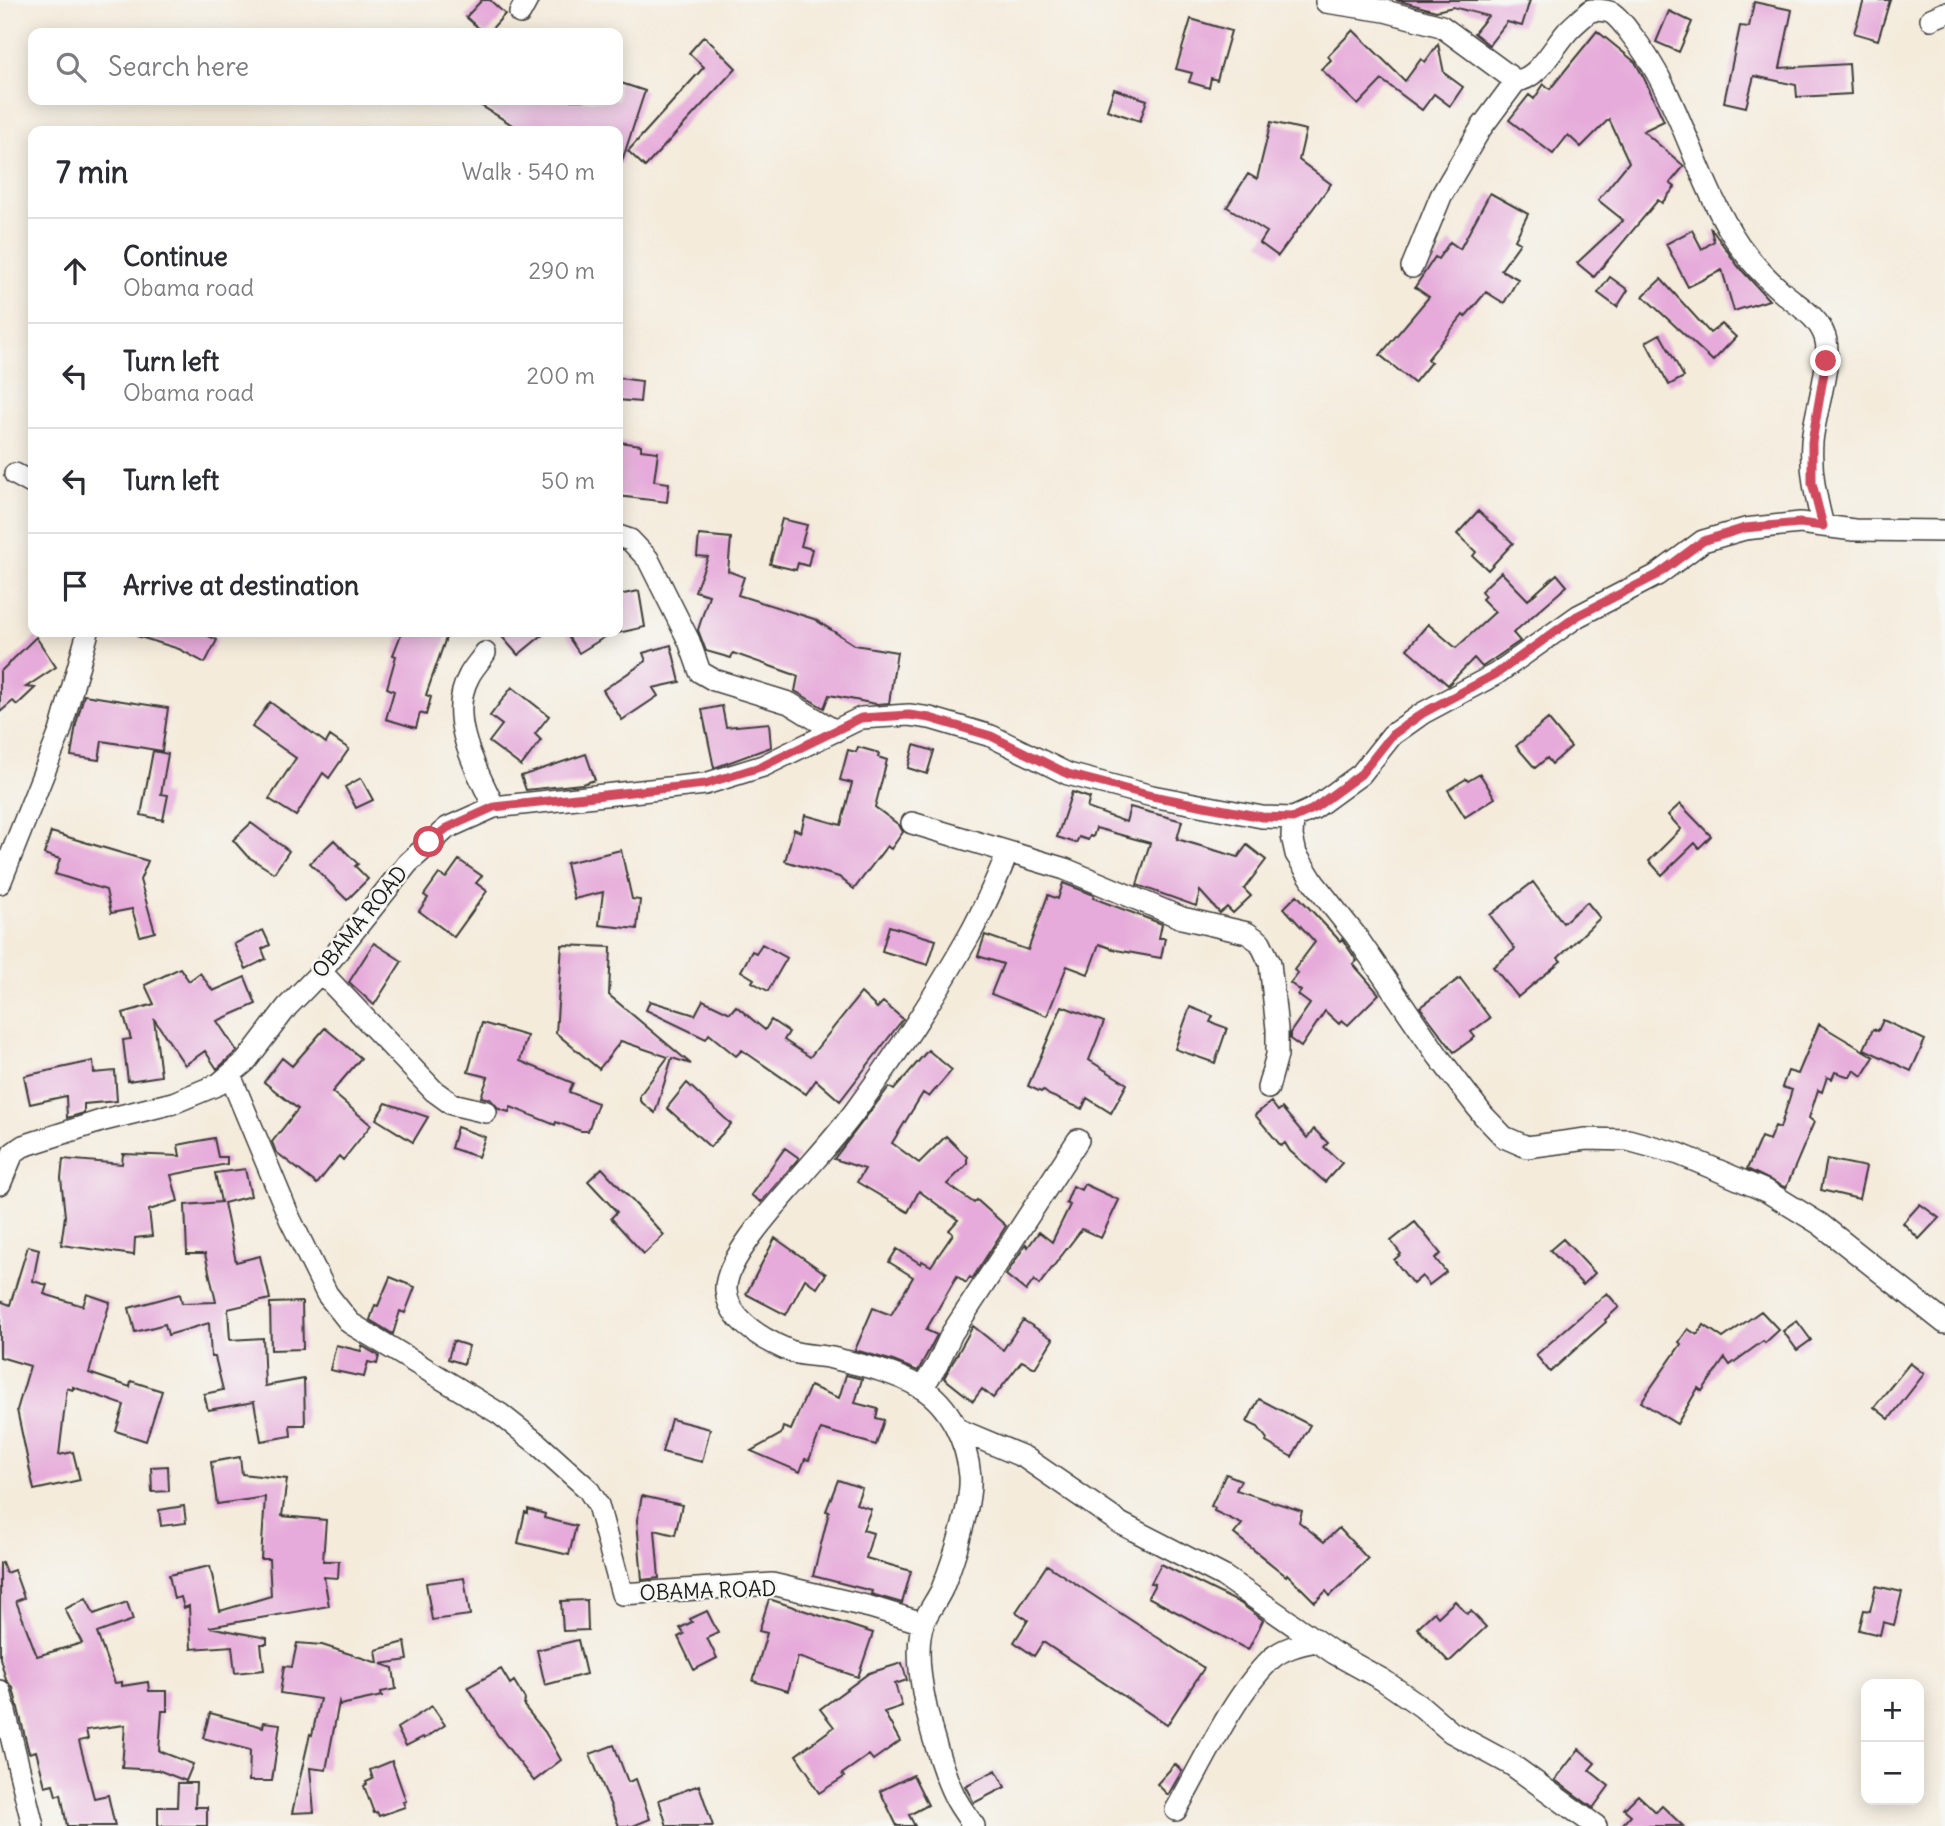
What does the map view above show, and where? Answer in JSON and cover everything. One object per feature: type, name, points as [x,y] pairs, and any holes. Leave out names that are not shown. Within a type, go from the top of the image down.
[{"type":"street","points":[[1326,2],[1385,11],[1441,26],[1516,81],[1525,80],[1536,70],[1568,30],[1591,10],[1612,13],[1644,49],[1661,79],[1711,195],[1739,244],[1759,270],[1782,293],[1810,314],[1819,324],[1826,340],[1826,361],[1812,442],[1812,483],[1823,526]]},
{"type":"street","points":[[1412,267],[1441,196],[1481,128],[1516,81]]},
{"type":"street","points":[[1945,531],[1854,530],[1800,523],[1745,528],[1703,541],[1657,575],[1577,616],[1496,674],[1423,713],[1392,735],[1361,774],[1313,809],[1293,818],[1292,836],[1296,854],[1314,883],[1356,936],[1438,1056],[1483,1115],[1504,1137],[1527,1147],[1586,1139],[1628,1140],[1679,1154],[1716,1168],[1768,1192],[1820,1224],[1945,1323]]},
{"type":"street","points":[[623,538],[629,540],[648,559],[689,641],[700,672],[714,680],[789,703],[835,731]]},
{"type":"street","points":[[0,883],[60,732],[87,637]]},
{"type":"street","points":[[485,653],[468,676],[461,699],[462,723],[469,753],[494,807]]},
{"type":"street","name":"OBAMA ROAD","points":[[2,1172],[13,1153],[23,1146],[104,1120],[173,1103],[219,1084],[246,1061],[286,1007],[321,972],[408,863],[447,828],[494,807],[705,784],[763,766],[861,718],[909,715],[930,718],[991,736],[1068,774],[1152,796],[1262,817],[1293,818]]},
{"type":"street","points":[[912,823],[1065,869],[1182,918],[1247,933],[1260,942],[1270,963],[1277,1029],[1277,1055],[1268,1088]]},
{"type":"street","points":[[974,1826],[953,1793],[932,1732],[922,1688],[919,1641],[923,1623],[942,1589],[954,1555],[970,1484],[969,1461],[957,1429],[938,1402],[922,1388],[882,1371],[830,1357],[792,1352],[743,1323],[729,1307],[725,1287],[738,1254],[857,1109],[934,993],[970,934],[1008,852]]},
{"type":"street","points":[[321,972],[434,1091],[452,1104],[486,1112]]},
{"type":"street","name":"OBAMA ROAD","points":[[230,1075],[290,1219],[327,1294],[350,1323],[500,1414],[588,1489],[598,1505],[622,1594],[772,1584],[870,1607],[923,1623]]},
{"type":"street","points":[[922,1388],[952,1334],[1078,1140]]},
{"type":"street","points":[[957,1429],[1024,1457],[1120,1523],[1223,1576],[1316,1641],[1383,1680],[1422,1707],[1451,1732],[1512,1765],[1596,1826]]},
{"type":"street","points":[[1176,1810],[1236,1705],[1258,1675],[1273,1657],[1298,1644],[1316,1641]]},
{"type":"street","points":[[0,1691],[33,1826]]},
{"type":"building","points":[[482,0],[490,0],[505,14],[492,28],[478,28],[466,17]]},
{"type":"building","points":[[1396,0],[1530,0],[1522,26],[1507,22],[1489,45],[1474,33],[1488,16],[1453,7],[1436,11]]},
{"type":"building","points":[[1864,0],[1890,0],[1878,40],[1854,33]]},
{"type":"building","points":[[1754,2],[1792,10],[1780,68],[1849,64],[1851,94],[1797,97],[1796,85],[1754,76],[1746,107],[1724,102],[1740,26],[1749,27]]},
{"type":"building","points":[[1669,11],[1692,22],[1679,52],[1656,42]]},
{"type":"building","points":[[1191,19],[1231,31],[1217,80],[1211,78],[1209,88],[1189,82],[1192,73],[1176,69]]},
{"type":"building","points":[[1353,30],[1405,81],[1421,59],[1425,62],[1438,44],[1444,73],[1463,87],[1450,106],[1434,94],[1422,110],[1382,80],[1358,105],[1321,69],[1331,60],[1328,56]]},
{"type":"building","points":[[1597,31],[1635,62],[1664,121],[1643,131],[1684,166],[1670,183],[1675,187],[1662,203],[1658,200],[1594,277],[1577,263],[1623,220],[1598,200],[1629,162],[1609,119],[1581,147],[1568,135],[1553,154],[1509,120],[1529,95],[1534,99],[1544,84],[1550,89]]},
{"type":"building","points":[[704,36],[736,68],[645,167],[628,151],[704,67],[689,53]]},
{"type":"building","points":[[623,84],[645,91],[623,158],[623,126],[514,126],[480,105],[623,105]]},
{"type":"building","points":[[1114,89],[1147,100],[1140,121],[1107,110]]},
{"type":"building","points":[[1271,122],[1306,130],[1299,160],[1331,184],[1278,256],[1260,243],[1267,232],[1227,207],[1248,174],[1257,179]]},
{"type":"building","points":[[1490,193],[1528,214],[1515,240],[1520,243],[1501,270],[1518,279],[1504,303],[1486,292],[1465,317],[1463,315],[1427,360],[1431,362],[1414,383],[1380,355],[1429,297],[1415,287],[1435,257],[1438,259],[1450,242],[1460,249]]},
{"type":"building","points":[[1710,227],[1738,266],[1769,300],[1734,311],[1722,270],[1688,287],[1666,244],[1692,230],[1702,249],[1714,241]]},
{"type":"building","points":[[1610,277],[1628,290],[1617,307],[1598,293]]},
{"type":"building","points":[[1661,279],[1710,333],[1722,324],[1736,337],[1713,361],[1643,296]]},
{"type":"building","points":[[1660,334],[1684,377],[1669,385],[1646,342]]},
{"type":"building","points":[[623,379],[642,381],[640,402],[623,400]]},
{"type":"building","points":[[623,443],[641,445],[641,450],[658,452],[654,481],[669,483],[667,502],[623,497]]},
{"type":"building","points":[[1478,511],[1513,543],[1488,570],[1473,556],[1476,552],[1457,534]]},
{"type":"building","points":[[782,519],[807,525],[801,546],[812,549],[808,566],[798,563],[796,570],[770,564]]},
{"type":"building","points":[[699,535],[731,538],[728,571],[744,577],[738,595],[814,619],[855,645],[897,652],[889,703],[876,704],[829,695],[824,708],[795,691],[798,676],[733,653],[731,658],[706,651],[698,630],[709,595],[695,591],[708,557],[697,556]]},
{"type":"building","points":[[1501,572],[1528,600],[1557,574],[1567,586],[1513,633],[1520,641],[1482,667],[1474,658],[1448,685],[1407,649],[1428,624],[1456,648],[1495,612],[1482,599],[1485,596],[1481,591]]},
{"type":"building","points":[[639,591],[645,627],[623,632],[623,594]]},
{"type":"building","points":[[36,637],[56,667],[26,687],[35,688],[17,705],[13,701],[0,712],[0,672]]},
{"type":"building","points":[[140,637],[211,637],[217,640],[205,663],[179,649]]},
{"type":"building","points":[[400,637],[446,637],[426,695],[431,697],[426,715],[420,713],[416,728],[386,719],[394,691],[387,688],[396,656],[393,655]]},
{"type":"building","points":[[502,637],[540,637],[518,655]]},
{"type":"building","points":[[568,637],[605,637],[579,653]]},
{"type":"building","points":[[671,645],[680,682],[653,688],[658,696],[622,720],[603,690],[646,661],[643,653]]},
{"type":"building","points":[[512,687],[549,716],[535,734],[541,740],[521,766],[489,742],[502,725],[490,716]]},
{"type":"building","points":[[84,695],[168,708],[162,751],[102,741],[99,760],[71,756]]},
{"type":"building","points":[[270,702],[326,743],[330,736],[349,749],[329,778],[323,773],[296,816],[269,799],[296,758],[252,727]]},
{"type":"building","points":[[722,706],[726,727],[769,723],[771,747],[714,768],[702,710]]},
{"type":"building","points":[[1548,719],[1571,747],[1552,764],[1547,758],[1535,768],[1516,746]]},
{"type":"building","points":[[914,745],[934,751],[927,774],[908,768]]},
{"type":"building","points":[[858,747],[879,753],[878,757],[887,760],[875,807],[899,825],[903,832],[891,849],[887,846],[854,889],[839,877],[785,861],[794,829],[801,832],[805,815],[841,825],[852,783],[840,780],[848,750],[856,752]]},
{"type":"building","points":[[153,751],[168,754],[161,794],[168,795],[163,820],[141,815]]},
{"type":"building","points":[[586,754],[595,780],[526,790],[521,776]]},
{"type":"building","points":[[1480,774],[1495,798],[1465,817],[1448,790]]},
{"type":"building","points":[[361,778],[373,800],[356,808],[345,787]]},
{"type":"building","points":[[1072,792],[1090,798],[1087,808],[1126,822],[1130,807],[1182,821],[1177,839],[1238,857],[1247,845],[1266,860],[1244,889],[1251,896],[1233,913],[1227,907],[1220,913],[1200,891],[1196,906],[1137,885],[1150,843],[1096,828],[1093,837],[1090,836],[1088,840],[1079,837],[1076,843],[1057,837]]},
{"type":"building","points":[[1680,804],[1711,836],[1699,848],[1695,843],[1662,875],[1649,861],[1681,829],[1668,815]]},
{"type":"building","points":[[251,823],[289,851],[274,873],[247,856],[233,840]]},
{"type":"building","points":[[51,832],[148,861],[140,880],[155,932],[140,936],[132,909],[111,913],[106,890],[55,874],[60,859],[44,854]]},
{"type":"building","points":[[334,840],[358,864],[355,866],[368,879],[347,900],[310,863]]},
{"type":"building","points":[[621,850],[632,899],[640,900],[637,929],[599,925],[603,892],[574,899],[566,863]]},
{"type":"building","points":[[459,860],[482,876],[476,883],[487,891],[454,937],[419,911],[428,898],[424,895],[439,874],[446,878]]},
{"type":"building","points":[[1533,882],[1563,923],[1587,902],[1600,918],[1558,958],[1561,961],[1518,997],[1493,967],[1515,949],[1490,915]]},
{"type":"building","points":[[1063,883],[1094,895],[1093,898],[1162,924],[1159,938],[1165,938],[1161,958],[1116,950],[1099,944],[1088,974],[1067,966],[1047,1016],[991,994],[1003,964],[978,956],[985,935],[1028,950],[1048,895],[1058,899]]},
{"type":"building","points":[[1297,895],[1340,941],[1342,939],[1357,961],[1353,964],[1379,994],[1348,1025],[1342,1020],[1339,1024],[1325,1011],[1301,1047],[1290,1039],[1290,1033],[1310,1004],[1298,995],[1301,991],[1290,983],[1298,973],[1294,970],[1315,942],[1284,908]]},
{"type":"building","points":[[889,926],[936,940],[928,965],[882,951]]},
{"type":"building","points":[[263,930],[270,945],[262,949],[266,959],[246,969],[234,944]]},
{"type":"building","points":[[374,943],[402,961],[374,1005],[349,982]]},
{"type":"building","points":[[762,944],[787,958],[768,991],[752,982],[754,979],[741,971],[752,951],[756,953]]},
{"type":"building","points":[[562,945],[611,947],[609,995],[691,1064],[672,1058],[655,1113],[640,1101],[640,1095],[668,1057],[621,1041],[599,1069],[556,1033]]},
{"type":"building","points":[[180,968],[189,981],[200,973],[213,991],[245,977],[256,1004],[217,1021],[237,1051],[217,1069],[205,1051],[185,1065],[154,1019],[161,1076],[128,1081],[123,1040],[131,1039],[123,1013],[154,1004],[145,985]]},
{"type":"building","points":[[1460,978],[1490,1018],[1471,1032],[1475,1037],[1454,1052],[1420,1007]]},
{"type":"building","points":[[861,993],[877,1008],[883,1002],[903,1019],[840,1101],[816,1080],[806,1094],[742,1050],[736,1056],[709,1034],[706,1039],[646,1010],[650,1001],[695,1015],[703,1000],[730,1013],[736,1006],[765,1030],[771,1020],[789,1032],[784,1040],[810,1057]]},
{"type":"building","points":[[1062,1006],[1104,1022],[1089,1060],[1127,1084],[1111,1113],[1087,1098],[1082,1109],[1043,1090],[1041,1092],[1028,1086]]},
{"type":"building","points":[[1190,1007],[1213,1016],[1210,1022],[1227,1028],[1215,1063],[1175,1049]]},
{"type":"building","points":[[1883,1020],[1925,1040],[1911,1071],[1864,1049],[1873,1029],[1878,1031]]},
{"type":"building","points":[[482,1023],[527,1036],[520,1061],[573,1083],[569,1092],[598,1103],[588,1131],[556,1122],[555,1125],[511,1107],[509,1112],[499,1109],[490,1099],[481,1097],[488,1077],[468,1072]]},
{"type":"building","points":[[1819,1024],[1874,1057],[1862,1076],[1854,1070],[1850,1077],[1835,1072],[1832,1079],[1827,1077],[1822,1092],[1818,1090],[1809,1118],[1814,1122],[1786,1188],[1747,1169],[1761,1137],[1769,1140],[1775,1126],[1780,1128],[1792,1090],[1782,1087],[1788,1071],[1798,1074]]},
{"type":"building","points":[[325,1028],[361,1058],[332,1092],[371,1125],[343,1160],[339,1156],[317,1184],[276,1152],[272,1142],[298,1109],[264,1082],[282,1058],[292,1066]]},
{"type":"building","points":[[928,1050],[952,1070],[929,1097],[923,1093],[892,1143],[919,1163],[946,1136],[967,1157],[967,1164],[947,1184],[974,1203],[977,1200],[1006,1226],[972,1279],[970,1277],[966,1283],[957,1276],[926,1330],[937,1335],[918,1371],[855,1350],[873,1308],[891,1315],[913,1277],[889,1262],[897,1249],[921,1264],[922,1261],[931,1266],[953,1234],[949,1230],[958,1220],[919,1191],[908,1212],[857,1182],[865,1169],[834,1159],[889,1087],[894,1090]]},
{"type":"building","points":[[93,1061],[94,1073],[115,1071],[117,1101],[84,1104],[84,1113],[67,1118],[66,1096],[30,1104],[24,1076]]},
{"type":"building","points":[[687,1083],[731,1124],[710,1147],[667,1108]]},
{"type":"building","points":[[1271,1102],[1278,1111],[1282,1108],[1307,1138],[1314,1129],[1328,1143],[1324,1147],[1342,1163],[1325,1182],[1290,1151],[1285,1143],[1281,1146],[1255,1115]]},
{"type":"building","points":[[386,1103],[428,1117],[413,1142],[376,1119]]},
{"type":"building","points":[[457,1127],[485,1137],[478,1157],[451,1148]]},
{"type":"building","points":[[214,1138],[218,1157],[227,1157],[227,1164],[171,1175],[178,1201],[149,1210],[152,1236],[135,1238],[134,1255],[61,1245],[65,1216],[61,1178],[63,1159],[122,1164],[123,1154],[180,1156],[178,1145]]},
{"type":"building","points":[[785,1148],[799,1158],[761,1202],[751,1195]]},
{"type":"building","points":[[1827,1159],[1866,1167],[1859,1199],[1821,1190]]},
{"type":"building","points":[[602,1168],[664,1235],[644,1254],[611,1218],[617,1212],[588,1181]]},
{"type":"building","points":[[245,1169],[251,1196],[224,1203],[236,1262],[260,1256],[270,1299],[228,1309],[230,1340],[263,1338],[265,1386],[304,1379],[305,1425],[290,1425],[291,1436],[261,1441],[254,1402],[208,1410],[204,1394],[223,1390],[215,1357],[211,1357],[209,1323],[168,1335],[165,1324],[135,1332],[129,1308],[180,1294],[182,1303],[216,1302],[205,1254],[187,1254],[185,1205],[221,1202],[215,1173]]},
{"type":"building","points":[[1084,1184],[1119,1200],[1101,1238],[1082,1229],[1039,1285],[1034,1280],[1026,1291],[1006,1275],[1026,1244],[1028,1247],[1039,1232],[1052,1242],[1070,1205],[1066,1203],[1073,1186],[1081,1190]]},
{"type":"building","points":[[1920,1204],[1939,1218],[1919,1239],[1903,1223]]},
{"type":"building","points":[[1415,1222],[1441,1254],[1435,1258],[1446,1272],[1429,1285],[1422,1276],[1413,1284],[1394,1260],[1401,1254],[1391,1241]]},
{"type":"building","points":[[775,1238],[826,1274],[817,1288],[805,1279],[786,1315],[746,1294]]},
{"type":"building","points":[[1563,1239],[1595,1273],[1583,1285],[1550,1250]]},
{"type":"building","points":[[28,1246],[39,1249],[33,1281],[47,1285],[44,1294],[83,1306],[87,1294],[110,1302],[89,1373],[130,1387],[131,1381],[162,1391],[146,1441],[116,1431],[124,1405],[73,1387],[73,1390],[67,1388],[59,1455],[73,1452],[80,1480],[34,1490],[17,1410],[30,1366],[0,1357],[0,1301],[10,1305]]},
{"type":"building","points":[[390,1277],[415,1287],[405,1313],[400,1311],[393,1334],[370,1320]]},
{"type":"building","points":[[1607,1293],[1619,1307],[1550,1372],[1536,1355]]},
{"type":"building","points":[[302,1302],[303,1349],[271,1350],[270,1303]]},
{"type":"building","points":[[1761,1311],[1779,1330],[1765,1343],[1763,1341],[1730,1365],[1725,1358],[1702,1391],[1698,1388],[1677,1424],[1641,1402],[1681,1344],[1679,1342],[1688,1329],[1697,1335],[1704,1325],[1723,1338]]},
{"type":"building","points":[[1023,1320],[1053,1339],[1035,1368],[1022,1361],[993,1398],[982,1389],[973,1401],[944,1378],[973,1326],[1003,1350]]},
{"type":"building","points":[[1797,1321],[1811,1340],[1797,1350],[1783,1331]]},
{"type":"building","points":[[453,1341],[469,1346],[464,1364],[448,1359]]},
{"type":"building","points":[[336,1345],[361,1351],[362,1346],[379,1356],[377,1364],[368,1362],[364,1377],[330,1370]]},
{"type":"building","points":[[1910,1363],[1924,1374],[1889,1419],[1874,1407]]},
{"type":"building","points":[[846,1375],[862,1379],[855,1403],[878,1409],[876,1418],[884,1420],[876,1445],[821,1429],[809,1460],[805,1459],[800,1472],[751,1451],[781,1434],[783,1427],[791,1430],[810,1386],[839,1398]]},
{"type":"building","points":[[1259,1399],[1310,1425],[1292,1457],[1266,1442],[1267,1439],[1258,1427],[1247,1422]]},
{"type":"building","points":[[671,1419],[710,1429],[702,1462],[662,1452]]},
{"type":"building","points":[[240,1457],[242,1474],[287,1479],[282,1516],[326,1520],[323,1561],[339,1561],[338,1578],[324,1577],[329,1606],[209,1627],[267,1638],[267,1644],[261,1644],[264,1670],[235,1673],[232,1646],[191,1649],[189,1606],[184,1608],[181,1597],[174,1599],[169,1575],[210,1566],[220,1611],[271,1596],[269,1559],[261,1559],[265,1497],[217,1504],[211,1462]]},
{"type":"building","points":[[168,1466],[169,1491],[152,1492],[151,1467]]},
{"type":"building","points":[[1226,1474],[1241,1480],[1236,1490],[1302,1511],[1299,1522],[1324,1542],[1339,1528],[1368,1559],[1330,1596],[1326,1591],[1315,1602],[1287,1574],[1286,1576],[1234,1534],[1242,1524],[1214,1511],[1215,1508],[1211,1506]]},
{"type":"building","points":[[838,1480],[862,1488],[856,1504],[871,1509],[863,1530],[873,1533],[866,1558],[911,1571],[902,1603],[871,1594],[872,1591],[813,1576],[829,1512],[826,1511]]},
{"type":"building","points":[[642,1496],[682,1505],[675,1535],[655,1530],[659,1578],[642,1580],[637,1520]]},
{"type":"building","points":[[184,1506],[186,1523],[161,1526],[159,1510]]},
{"type":"building","points":[[528,1509],[545,1514],[544,1518],[576,1526],[569,1555],[518,1543]]},
{"type":"building","points":[[2,1562],[6,1573],[14,1570],[24,1598],[16,1601],[37,1656],[82,1643],[65,1609],[86,1598],[94,1614],[127,1602],[133,1620],[97,1633],[115,1683],[122,1682],[122,1686],[148,1682],[149,1691],[167,1691],[167,1711],[162,1711],[159,1751],[193,1764],[186,1781],[158,1770],[122,1768],[125,1725],[86,1730],[88,1739],[79,1741],[94,1798],[108,1795],[115,1826],[67,1826],[61,1794],[56,1796],[53,1784],[45,1786],[36,1751],[29,1753],[13,1688],[6,1680],[0,1658]]},
{"type":"building","points":[[1161,1564],[1240,1603],[1263,1620],[1248,1650],[1148,1597],[1155,1584],[1151,1583]]},
{"type":"building","points":[[1047,1565],[1204,1668],[1167,1725],[1043,1642],[1034,1656],[1014,1642],[1028,1620],[1016,1612]]},
{"type":"building","points":[[464,1578],[470,1615],[432,1620],[426,1583]]},
{"type":"building","points":[[1876,1586],[1902,1592],[1894,1625],[1883,1622],[1880,1635],[1859,1630],[1864,1610],[1870,1611]]},
{"type":"building","points":[[769,1599],[873,1633],[858,1677],[798,1657],[788,1691],[753,1681],[767,1633],[759,1631]]},
{"type":"building","points":[[587,1600],[588,1630],[563,1631],[561,1601]]},
{"type":"building","points":[[1455,1601],[1467,1614],[1471,1611],[1486,1627],[1449,1662],[1417,1628],[1434,1612],[1438,1617]]},
{"type":"building","points":[[707,1611],[718,1633],[707,1638],[717,1658],[694,1670],[678,1637],[684,1634],[680,1628],[692,1622],[690,1619]]},
{"type":"building","points":[[578,1640],[586,1674],[545,1685],[537,1650]]},
{"type":"building","points":[[405,1642],[408,1660],[381,1664],[393,1668],[396,1689],[381,1692],[382,1696],[340,1705],[339,1702],[326,1770],[310,1768],[314,1812],[292,1813],[320,1699],[280,1693],[284,1666],[292,1667],[297,1643],[322,1645],[378,1663],[376,1650]]},
{"type":"building","points":[[902,1663],[907,1680],[895,1684],[902,1706],[884,1712],[900,1741],[873,1760],[869,1755],[842,1774],[844,1777],[819,1793],[796,1755],[834,1727],[820,1709],[869,1673]]},
{"type":"building","points":[[501,1669],[510,1684],[514,1681],[525,1699],[524,1706],[545,1732],[561,1760],[534,1781],[497,1734],[468,1687]]},
{"type":"building","points":[[432,1706],[445,1725],[424,1739],[423,1737],[406,1746],[397,1728]]},
{"type":"building","points":[[210,1713],[263,1727],[264,1722],[280,1724],[272,1781],[249,1781],[250,1750],[203,1738]]},
{"type":"building","points":[[614,1745],[628,1782],[636,1779],[650,1819],[633,1826],[619,1826],[590,1754]]},
{"type":"building","points":[[1579,1749],[1595,1763],[1589,1770],[1609,1786],[1593,1808],[1555,1780]]},
{"type":"building","points":[[392,1761],[406,1801],[403,1802],[405,1807],[379,1816],[377,1812],[374,1813],[364,1786],[373,1779],[370,1770]]},
{"type":"building","points":[[1175,1764],[1182,1771],[1168,1795],[1157,1784]]},
{"type":"building","points":[[996,1770],[1005,1787],[974,1803],[965,1786]]},
{"type":"building","points":[[913,1775],[928,1805],[909,1815],[915,1826],[897,1826],[880,1791]]},
{"type":"building","points":[[178,1783],[196,1783],[195,1807],[207,1807],[207,1826],[158,1826],[158,1807],[177,1807]]},
{"type":"building","points":[[699,1785],[713,1826],[667,1826],[659,1800]]},
{"type":"building","points":[[1638,1795],[1656,1812],[1662,1806],[1683,1826],[1621,1826],[1631,1815],[1624,1809]]},
{"type":"route","points":[[429,842],[447,828],[507,804],[705,784],[763,766],[861,718],[886,715],[930,718],[991,736],[1068,774],[1152,796],[1262,817],[1293,818],[1313,809],[1361,774],[1392,735],[1423,713],[1496,674],[1577,616],[1657,575],[1703,541],[1745,528],[1800,523],[1823,526],[1812,483],[1812,442],[1826,361]]}]
